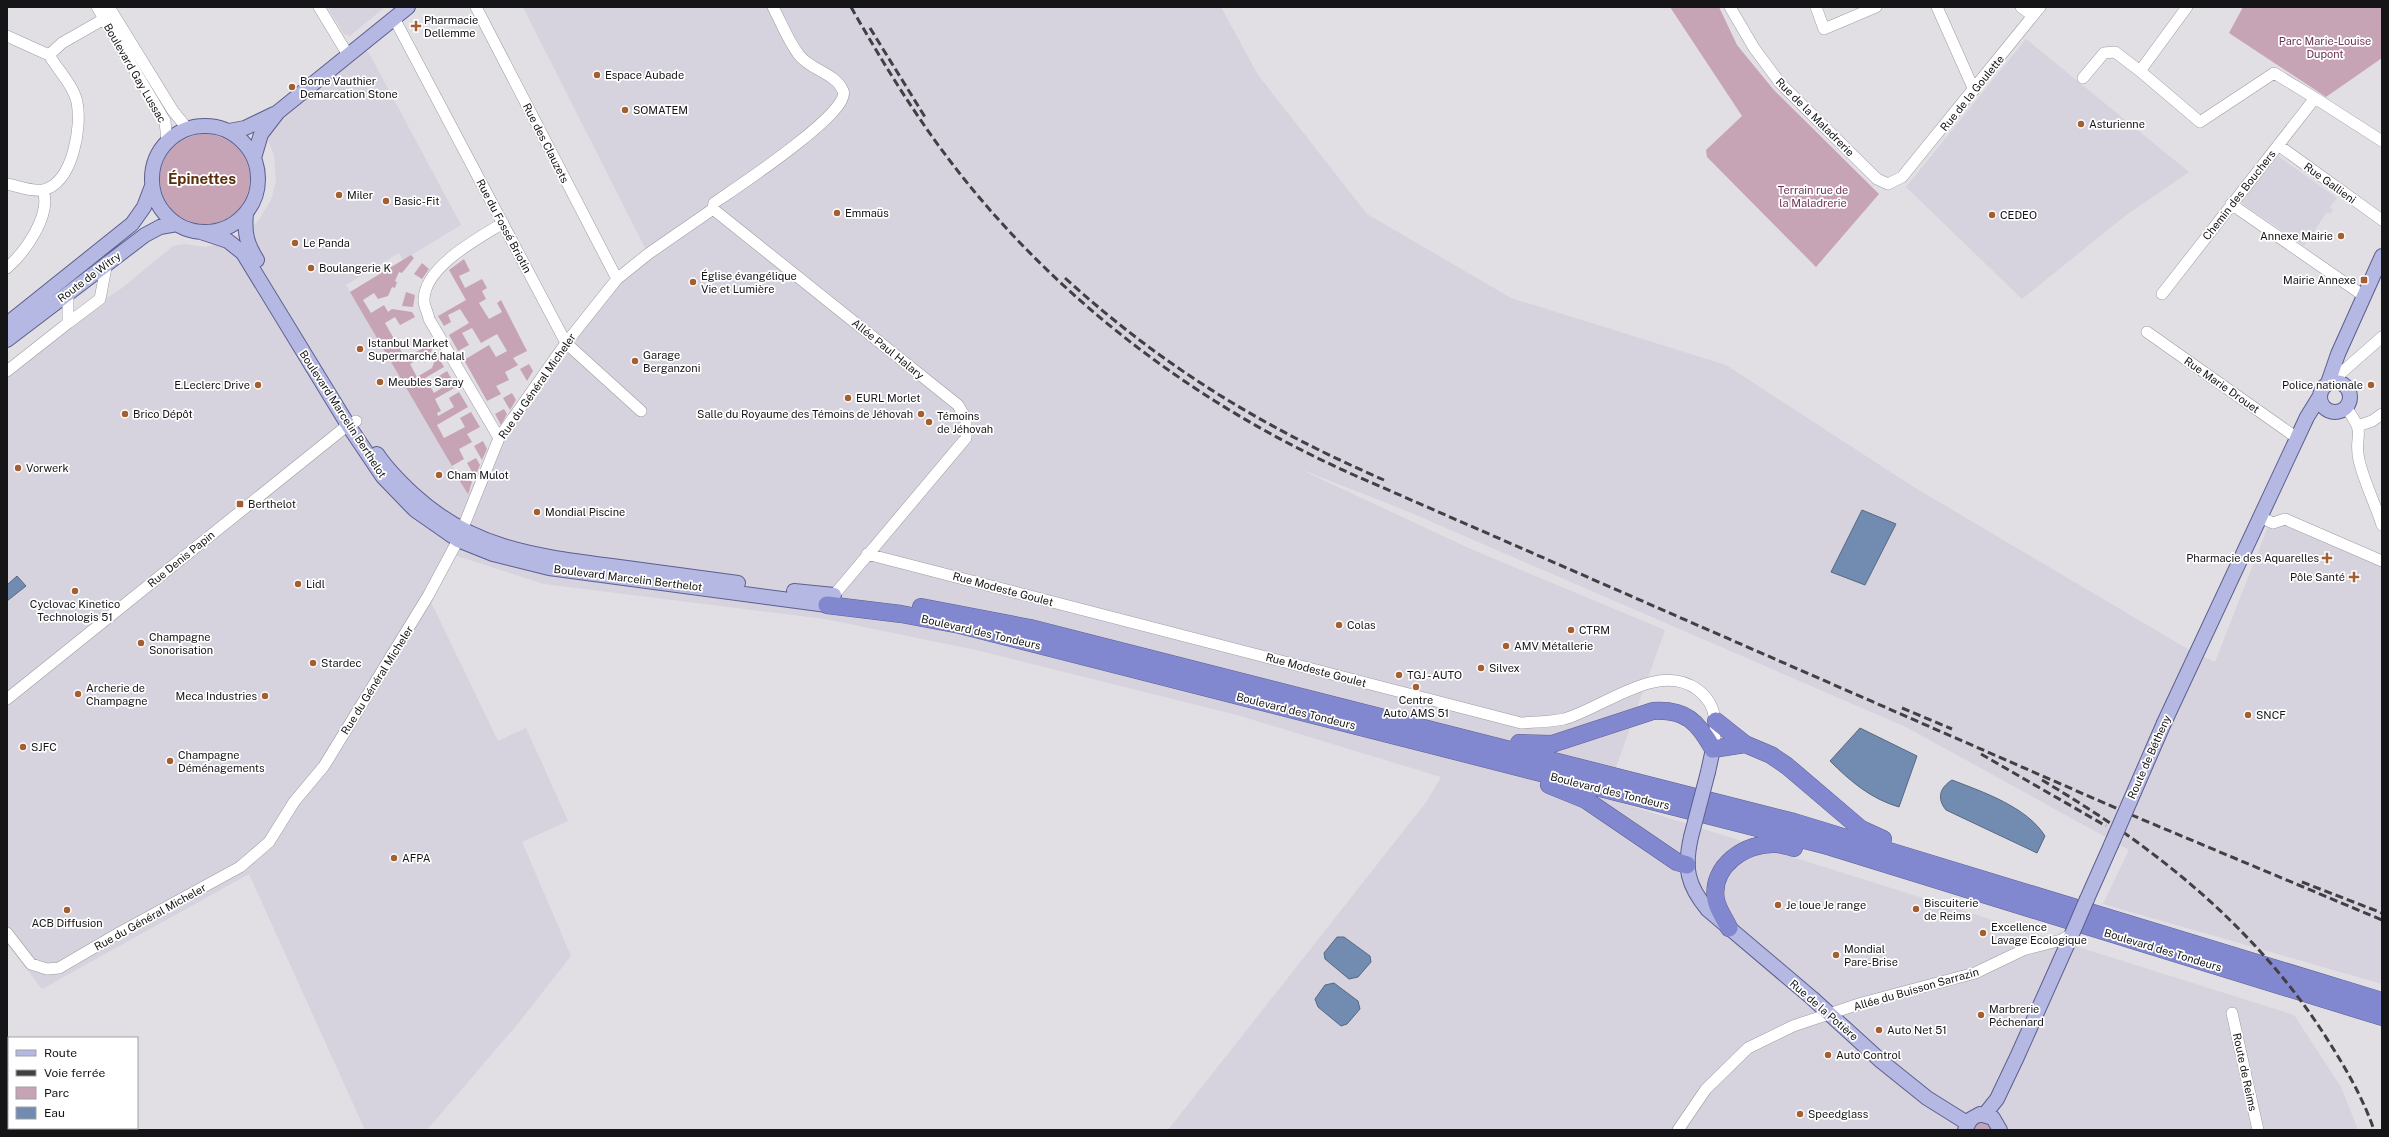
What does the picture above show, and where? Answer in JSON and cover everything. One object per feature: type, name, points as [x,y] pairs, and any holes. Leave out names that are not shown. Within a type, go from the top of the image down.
[{"type":"highway","name":"Boulevard des Tondeurs","points":[[830,600],[987,618],[1254,684],[1794,822],[2382,1001]]},
{"type":"highway","name":"Boulevard des Tondeurs","points":[[830,600],[960,625],[1824,845],[2382,1017]]},
{"type":"highway","points":[[1254,684],[1311,691],[1501,739],[1538,745],[1569,740],[1653,711],[1668,710],[1692,720],[1702,730],[1713,749],[1745,744]]},
{"type":"highway","points":[[1716,721],[1745,744],[1771,755],[1787,766],[1861,829],[1877,837],[1957,863],[1997,883]]},
{"type":"highway","points":[[1418,742],[1454,757],[1538,781],[1586,800],[1677,862],[1686,865]]},
{"type":"highway","points":[[1729,928],[1716,900],[1715,886],[1722,869],[1733,857],[1758,845],[1776,844],[1933,879]]},
{"type":"main road","points":[[228,131],[245,128],[278,112],[408,7]]},
{"type":"main road","points":[[254,158],[261,134],[278,112]]},
{"type":"main road","points":[[207,125],[228,131],[243,141],[254,158],[258,170],[258,185],[253,202],[246,214],[227,227],[201,232],[176,224],[159,206],[152,186],[154,162],[167,141],[187,128],[207,125]]},
{"type":"main road","name":"Route de Witry","points":[[7,324],[132,224],[144,207],[152,186]]},
{"type":"main road","name":"Boulevard Marcelin Berthelot","points":[[246,214],[244,232],[247,243],[352,423]]},
{"type":"main road","name":"Route de Witry","points":[[7,340],[107,262],[153,230],[176,224]]},
{"type":"main road","name":"Boulevard Marcelin Berthelot","points":[[201,232],[228,241],[243,252],[352,423],[381,461],[430,510],[460,535],[543,557],[830,600]]},
{"type":"main road","points":[[2338,354],[2342,378],[2351,396],[2346,408],[2334,413],[2326,410],[2320,401],[2320,396],[2324,386],[2328,383],[2338,354],[2382,256]]},
{"type":"main road","points":[[2328,383],[2339,382],[2342,378]]},
{"type":"main road","name":"Route de Bétheny","points":[[1994,1122],[1997,1099],[2072,934],[2164,723],[2307,417],[2320,396]]},
{"type":"main road","points":[[2307,417],[2326,410]]},
{"type":"main road","points":[[1686,865],[1691,837],[1713,749]]},
{"type":"main road","name":"Rue de la Potière","points":[[1686,865],[1691,885],[1696,896],[1708,910],[1927,1098],[1966,1126]]},
{"type":"main road","points":[[1966,1126],[1975,1116],[1994,1122]]},
{"type":"street","name":"Boulevard Gay Lussac","points":[[97,7],[165,121],[167,141]]},
{"type":"street","name":"Boulevard Gay Lussac","points":[[109,7],[173,111],[187,128]]},
{"type":"street","points":[[318,7],[348,56]]},
{"type":"street","name":"Rue des Clauzets","points":[[476,7],[617,279]]},
{"type":"street","points":[[617,279],[648,254],[713,209],[714,204],[777,160],[811,132],[839,106],[844,98],[844,92],[840,85],[799,55],[773,7]]},
{"type":"street","name":"Rue de la Maladrerie","points":[[1730,7],[1754,48],[1780,83],[1867,170],[1877,179],[1888,184],[1902,177]]},
{"type":"street","points":[[1816,7],[1824,29],[1876,7]]},
{"type":"street","points":[[1937,7],[1974,90]]},
{"type":"street","points":[[2021,7],[2033,16]]},
{"type":"street","name":"Rue de la Goulette","points":[[1902,177],[2040,7]]},
{"type":"street","points":[[2140,71],[2187,7]]},
{"type":"street","name":"Rue du Fossé Briotin","points":[[394,18],[566,343],[641,411]]},
{"type":"street","points":[[48,56],[62,43],[104,19]]},
{"type":"street","points":[[7,36],[48,56],[77,102],[79,130],[73,154],[65,172],[54,185],[43,190],[7,184]]},
{"type":"street","points":[[2082,78],[2104,53],[2115,52],[2140,71],[2200,122],[2274,73],[2382,141]]},
{"type":"street","name":"Chemin des Bouchers","points":[[2162,294],[2314,97]]},
{"type":"street","name":"Rue Gallieni","points":[[2278,145],[2382,220]]},
{"type":"street","points":[[7,268],[26,249],[33,237],[45,204],[43,190]]},
{"type":"street","points":[[2232,204],[2364,296]]},
{"type":"street","name":"Allée Paul Halary","points":[[713,209],[958,405],[966,419],[966,438],[830,600]]},
{"type":"street","points":[[498,438],[429,318],[424,300],[431,280],[445,262],[470,242],[503,224]]},
{"type":"street","points":[[7,371],[100,299],[107,262]]},
{"type":"street","name":"Rue du Général Micheler","points":[[7,933],[32,964],[47,969],[59,968],[119,933],[240,867],[269,842],[294,802],[324,766],[428,596],[460,535],[498,438],[566,343],[617,279]]},
{"type":"street","points":[[68,292],[68,323]]},
{"type":"street","name":"Rue Marie Drouet","points":[[2147,332],[2297,438]]},
{"type":"street","points":[[2342,378],[2382,337]]},
{"type":"street","points":[[2346,408],[2358,426],[2360,433],[2359,459],[2382,525]]},
{"type":"street","points":[[2358,426],[2372,421],[2382,414]]},
{"type":"street","name":"Rue Denis Papin","points":[[7,698],[352,423]]},
{"type":"street","points":[[2260,517],[2273,522],[2285,519],[2382,561]]},
{"type":"street","name":"Rue Modeste Goulet","points":[[868,554],[1521,723],[1565,719],[1656,681],[1674,680],[1691,685],[1704,695],[1712,706],[1716,721],[1713,749]]},
{"type":"street","name":"Allée du Buisson Sarrazin","points":[[1678,1130],[1706,1089],[1748,1048],[1793,1026],[1831,1015],[1862,1003],[1975,973],[2023,950],[2061,940],[2072,934]]},
{"type":"street","name":"Route de Reims","points":[[2232,1014],[2258,1130]]},
{"type":"shaded area","points":[[327,7],[385,7],[350,36],[344,34]]},
{"type":"shaded area","points":[[523,7],[1221,7],[1258,75],[1367,214],[1511,298],[1726,365],[1912,486],[2191,651],[2215,662],[2267,529],[2275,525],[2285,524],[2382,566],[2382,984],[2103,904],[2129,850],[1906,727],[1402,509],[1297,468],[1473,550],[1665,630],[1605,798],[2294,1015],[2341,1087],[2358,1130],[1168,1130],[1427,801],[1441,777],[1237,715],[976,650],[825,619],[544,584],[451,554],[428,596],[498,741],[526,728],[568,821],[522,842],[571,956],[520,1021],[427,1130],[365,1130],[249,874],[42,989],[7,944],[7,371],[100,299],[107,298],[122,288],[173,246],[184,244],[206,247],[219,244],[244,232],[258,221],[271,200],[276,181],[274,155],[266,136],[278,112],[362,44],[370,55],[461,225],[403,260],[399,253],[346,285],[468,493],[499,438],[559,341],[610,282],[645,252],[645,248]]},
{"type":"shaded area","points":[[2026,39],[2189,172],[2125,216],[2022,299],[1906,187]]},
{"type":"shaded area","points":[[2278,156],[2337,198],[2330,207],[2333,210],[2330,214],[2327,212],[2314,231],[2316,233],[2310,242],[2307,241],[2304,246],[2242,203],[2241,200],[2275,157]]},
{"type":"green space","name":"Terrain rue de la Maladrerie","points":[[1670,7],[1719,7],[1737,45],[1773,89],[1879,194],[1816,267],[1707,157],[1706,150],[1742,116]]},
{"type":"green space","name":"Parc Marie-Louise Dupont","points":[[2243,7],[2382,7],[2382,58],[2326,97],[2229,33]]},
{"type":"green space","points":[[205,134],[222,138],[237,147],[246,162],[250,179],[246,196],[237,211],[222,220],[205,224],[188,220],[173,211],[164,196],[160,179],[164,162],[173,147],[188,138]]},
{"type":"green space","points":[[411,255],[414,258],[402,273],[399,272],[395,281],[397,282],[395,288],[392,287],[388,296],[378,299],[374,293],[363,300],[371,313],[384,305],[388,312],[392,309],[412,312],[415,317],[400,325],[395,317],[385,323],[405,358],[429,345],[432,350],[425,363],[422,357],[410,364],[417,377],[432,368],[437,355],[444,367],[425,378],[434,393],[445,386],[439,376],[447,371],[456,387],[435,399],[441,411],[437,413],[438,416],[454,407],[449,398],[459,392],[468,407],[437,425],[444,438],[465,427],[460,418],[471,412],[480,427],[467,434],[472,442],[459,449],[464,459],[452,466],[350,292]]},
{"type":"green space","points":[[464,259],[470,271],[459,276],[465,288],[482,279],[487,288],[482,291],[486,299],[479,303],[489,319],[502,312],[497,303],[501,300],[527,351],[513,358],[518,365],[505,372],[509,380],[496,386],[501,394],[487,401],[464,360],[489,345],[496,357],[507,351],[497,334],[481,343],[472,328],[462,333],[469,345],[458,351],[449,335],[469,323],[460,309],[448,315],[451,322],[444,326],[438,316],[466,300],[449,270]]},
{"type":"green space","points":[[422,263],[429,269],[422,279],[414,274]]},
{"type":"green space","points":[[406,292],[415,295],[413,307],[402,306]]},
{"type":"green space","points":[[529,364],[533,371],[527,381],[520,369]]},
{"type":"green space","points":[[512,393],[516,400],[510,410],[503,398]]},
{"type":"green space","points":[[504,409],[507,414],[501,425],[495,414]]},
{"type":"green space","points":[[483,441],[487,449],[482,460],[474,446]]},
{"type":"green space","points":[[476,458],[480,465],[475,477],[467,463]]},
{"type":"green space","points":[[467,473],[472,482],[468,494],[458,478]]},
{"type":"green space","points":[[1977,1121],[1988,1122],[1994,1130],[1970,1130]]},
{"type":"water","points":[[1862,510],[1896,524],[1865,585],[1831,572]]},
{"type":"water","points":[[17,576],[26,586],[7,601],[7,585]]},
{"type":"water","points":[[1860,728],[1917,756],[1899,807],[1889,804],[1870,794],[1845,776],[1830,761]]},
{"type":"water","points":[[1952,780],[1990,795],[2016,809],[2027,817],[2045,836],[2037,853],[1946,810],[1941,802],[1941,794],[1944,787]]},
{"type":"water","points":[[1337,937],[1344,937],[1370,956],[1371,962],[1358,977],[1349,979],[1325,959],[1324,953]]},
{"type":"water","points":[[1334,983],[1358,1001],[1360,1009],[1347,1024],[1341,1026],[1318,1007],[1315,999],[1325,985]]},
{"type":"railway","points":[[851,7],[870,40],[931,135],[973,190],[1018,241],[1067,289],[1120,334],[1175,374],[1232,412],[1292,445],[1354,475],[2134,816],[2382,920]]},
{"type":"railway","points":[[870,28],[925,117]]},
{"type":"railway","points":[[1065,278],[1139,340],[1216,392],[1296,439],[1384,480]]},
{"type":"railway","points":[[1902,708],[1952,729]]},
{"type":"railway","points":[[1981,754],[2106,826]]},
{"type":"railway","points":[[2042,780],[2122,831],[2197,889],[2264,955],[2294,992],[2322,1031],[2358,1091],[2374,1130]]},
{"type":"railway","points":[[2302,882],[2382,913]]},
{"type":"place","name":"Pharmacie Dellemme","points":[[416,26]]},
{"type":"place","name":"Espace Aubade","points":[[597,75]]},
{"type":"place","name":"Borne Vauthier Demarcation Stone","points":[[292,87]]},
{"type":"place","name":"SOMATEM","points":[[625,110]]},
{"type":"place","name":"Asturienne","points":[[2081,124]]},
{"type":"place","name":"Miler","points":[[339,195]]},
{"type":"place","name":"Basic-Fit","points":[[386,201]]},
{"type":"place","name":"Emmaüs","points":[[837,213]]},
{"type":"place","name":"CEDEO","points":[[1992,215]]},
{"type":"place","name":"Annexe Mairie","points":[[2341,236]]},
{"type":"place","name":"Le Panda","points":[[295,243]]},
{"type":"place","name":"Boulangerie K","points":[[311,268]]},
{"type":"place","name":"Mairie Annexe","points":[[2364,280]]},
{"type":"place","name":"Église évangélique Vie et Lumière","points":[[693,282]]},
{"type":"place","name":"Istanbul Market Supermarché halal","points":[[360,349]]},
{"type":"place","name":"Garage Berganzoni","points":[[635,361]]},
{"type":"place","name":"Meubles Saray","points":[[380,382]]},
{"type":"place","name":"E.Leclerc Drive","points":[[258,385]]},
{"type":"place","name":"Police nationale","points":[[2371,385]]},
{"type":"place","name":"EURL Morlet","points":[[848,398]]},
{"type":"place","name":"Brico Dépôt","points":[[125,414]]},
{"type":"place","name":"Salle du Royaume des Témoins de Jéhovah","points":[[921,414]]},
{"type":"place","name":"Témoins de Jéhovah","points":[[929,422]]},
{"type":"place","name":"Vorwerk","points":[[18,468]]},
{"type":"place","name":"Cham Mulot","points":[[439,475]]},
{"type":"place","name":"Berthelot","points":[[240,504]]},
{"type":"place","name":"Mondial Piscine","points":[[537,512]]},
{"type":"place","name":"Pharmacie des Aquarelles","points":[[2327,558]]},
{"type":"place","name":"Pôle Santé","points":[[2354,577]]},
{"type":"place","name":"Lidl","points":[[298,584]]},
{"type":"place","name":"Cyclovac Kinetico Technologis 51","points":[[75,591]]},
{"type":"place","name":"Colas","points":[[1339,625]]},
{"type":"place","name":"CTRM","points":[[1571,630]]},
{"type":"place","name":"Champagne Sonorisation","points":[[141,643]]},
{"type":"place","name":"AMV Métallerie","points":[[1506,646]]},
{"type":"place","name":"Stardec","points":[[313,663]]},
{"type":"place","name":"Silvex","points":[[1481,668]]},
{"type":"place","name":"TGJ - AUTO","points":[[1399,675]]},
{"type":"place","name":"Centre Auto AMS 51","points":[[1416,687]]},
{"type":"place","name":"Archerie de Champagne","points":[[78,694]]},
{"type":"place","name":"Meca Industries","points":[[265,696]]},
{"type":"place","name":"SNCF","points":[[2248,715]]},
{"type":"place","name":"SJFC","points":[[23,747]]},
{"type":"place","name":"Champagne Déménagements","points":[[170,761]]},
{"type":"place","name":"AFPA","points":[[394,858]]},
{"type":"place","name":"Je loue Je range","points":[[1778,905]]},
{"type":"place","name":"Biscuiterie de Reims","points":[[1916,909]]},
{"type":"place","name":"ACB Diffusion","points":[[67,910]]},
{"type":"place","name":"Excellence Lavage Ecologique","points":[[1983,933]]},
{"type":"place","name":"Mondial Pare-Brise","points":[[1836,955]]},
{"type":"place","name":"Marbrerie Péchenard","points":[[1981,1015]]},
{"type":"place","name":"Auto Net 51","points":[[1879,1030]]},
{"type":"place","name":"Auto Control","points":[[1828,1055]]},
{"type":"place","name":"Speedglass","points":[[1800,1114]]},
{"type":"district","name":"Épinettes","points":[[202,179]]}]
